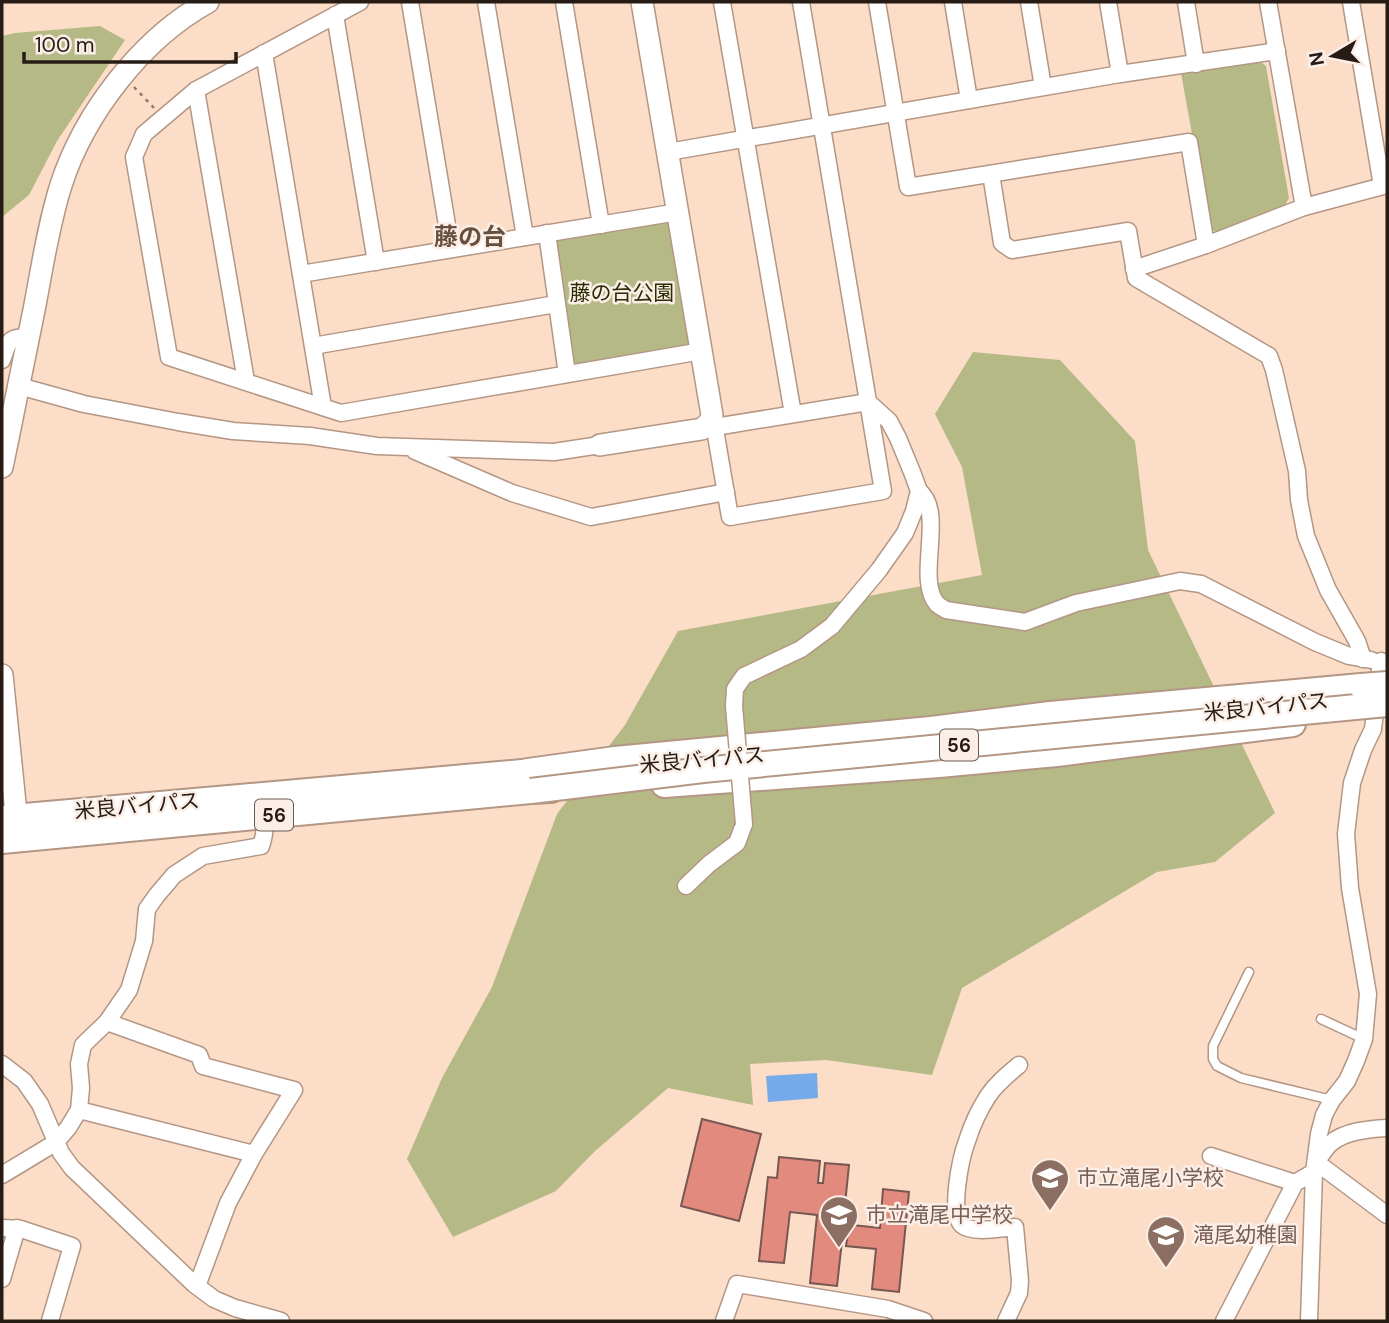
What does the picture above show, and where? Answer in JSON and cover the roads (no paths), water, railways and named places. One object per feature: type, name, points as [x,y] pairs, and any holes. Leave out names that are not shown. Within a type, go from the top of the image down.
[{"type":"main road","points":[[529,781],[615,759],[1361,686],[1385,668]]},
{"type":"main road","name":"米良バイパス","points":[[529,781],[616,768],[1387,695]]},
{"type":"main road","name":"米良バイパス","points":[[9,829],[529,781],[716,768],[1387,704]]},
{"type":"main road","points":[[529,781],[600,789],[746,780],[939,765],[1375,722]]},
{"type":"street","points":[[2,467],[50,228],[67,168],[100,104],[122,75],[176,23],[208,2]]},
{"type":"street","points":[[360,2],[196,90],[144,134],[134,157],[169,357],[341,413],[702,351]]},
{"type":"street","points":[[410,2],[451,249]]},
{"type":"street","points":[[486,2],[525,237]]},
{"type":"street","points":[[564,2],[601,225]]},
{"type":"street","points":[[642,2],[730,517],[883,491],[800,2]]},
{"type":"street","points":[[723,2],[793,414]]},
{"type":"street","points":[[877,2],[908,187],[1189,142],[1206,245]]},
{"type":"street","points":[[953,2],[969,100]]},
{"type":"street","points":[[1029,2],[1043,87]]},
{"type":"street","points":[[1108,2],[1120,74]]},
{"type":"street","points":[[1186,2],[1196,64]]},
{"type":"street","points":[[1268,2],[1304,207]]},
{"type":"street","points":[[1134,269],[1206,245],[1304,207],[1385,185],[1351,2]]},
{"type":"street","points":[[335,15],[376,262]]},
{"type":"street","points":[[668,152],[1120,74],[1277,51]]},
{"type":"street","points":[[264,53],[323,407]]},
{"type":"street","points":[[196,90],[246,381]]},
{"type":"street","points":[[991,174],[1002,243],[1012,250],[1128,231],[1136,278],[1269,356],[1297,471],[1298,500],[1306,536],[1328,590],[1357,641],[1363,659]]},
{"type":"street","points":[[301,274],[678,212]]},
{"type":"street","points":[[547,233],[567,374]]},
{"type":"street","points":[[313,346],[556,304]]},
{"type":"street","points":[[2,360],[10,340],[15,337],[28,337]]},
{"type":"street","points":[[19,386],[84,404],[233,431],[310,436],[377,446],[554,452],[702,429],[711,420],[711,405]]},
{"type":"street","points":[[715,427],[868,402]]},
{"type":"street","points":[[685,886],[737,843],[744,824],[734,706],[735,689],[744,676],[801,649],[832,626],[879,570],[905,533],[915,512],[919,491],[898,438],[888,421],[868,402]]},
{"type":"street","points":[[406,447],[512,494],[591,517],[726,492]]},
{"type":"street","points":[[919,491],[925,495],[930,517],[929,585],[936,603],[946,610],[1025,622],[1076,603],[1180,581],[1201,584],[1315,642],[1385,668],[1375,722],[1352,783],[1346,834],[1350,888],[1368,994],[1364,1039],[1347,1081],[1324,1115],[1319,1134],[1308,1321]]},
{"type":"street","points":[[2,675],[9,829]]},
{"type":"street","points":[[2,1175],[55,1143],[79,1110],[79,1064],[83,1045],[107,1023],[129,990],[144,941],[147,909],[174,875],[204,856],[261,846],[266,832],[261,806]]},
{"type":"street","points":[[107,1023],[199,1055],[203,1066],[294,1090],[254,1154],[228,1203],[197,1286]]},
{"type":"street","points":[[2,1065],[24,1081],[40,1104],[55,1143],[72,1168],[197,1286],[231,1315],[281,1321]]},
{"type":"street","points":[[1006,1321],[1020,1281],[1015,1227],[971,1230],[962,1225],[956,1215],[960,1166],[967,1140],[978,1114],[995,1087],[1018,1065]]},
{"type":"street","points":[[79,1110],[254,1154]]},
{"type":"street","points":[[1224,1321],[1295,1183],[1315,1167],[1331,1143],[1349,1134],[1387,1128]]},
{"type":"street","points":[[1211,1156],[1295,1183]]},
{"type":"street","points":[[1315,1167],[1387,1215]]},
{"type":"street","points":[[2,1279],[9,1228],[40,1234],[72,1246],[50,1321]]},
{"type":"street","points":[[724,1321],[737,1284],[888,1309],[924,1321]]},
{"type":"lane","points":[[1249,972],[1213,1046],[1213,1059],[1217,1066],[1241,1078],[1332,1100]]},
{"type":"lane","points":[[1321,1018],[1364,1039]]},
{"type":"water","points":[[817,1073],[818,1098],[768,1102],[766,1076]]},
{"type":"place","name":"市立滝尾小学校","points":[[1050,1212]]},
{"type":"place","name":"市立滝尾中学校","points":[[839,1249]]},
{"type":"place","name":"滝尾幼稚園","points":[[1166,1269]]},
{"type":"district","name":"藤の台","points":[[470,236]]},
{"type":"park label","name":"藤の台公園","points":[[622,293]]}]
